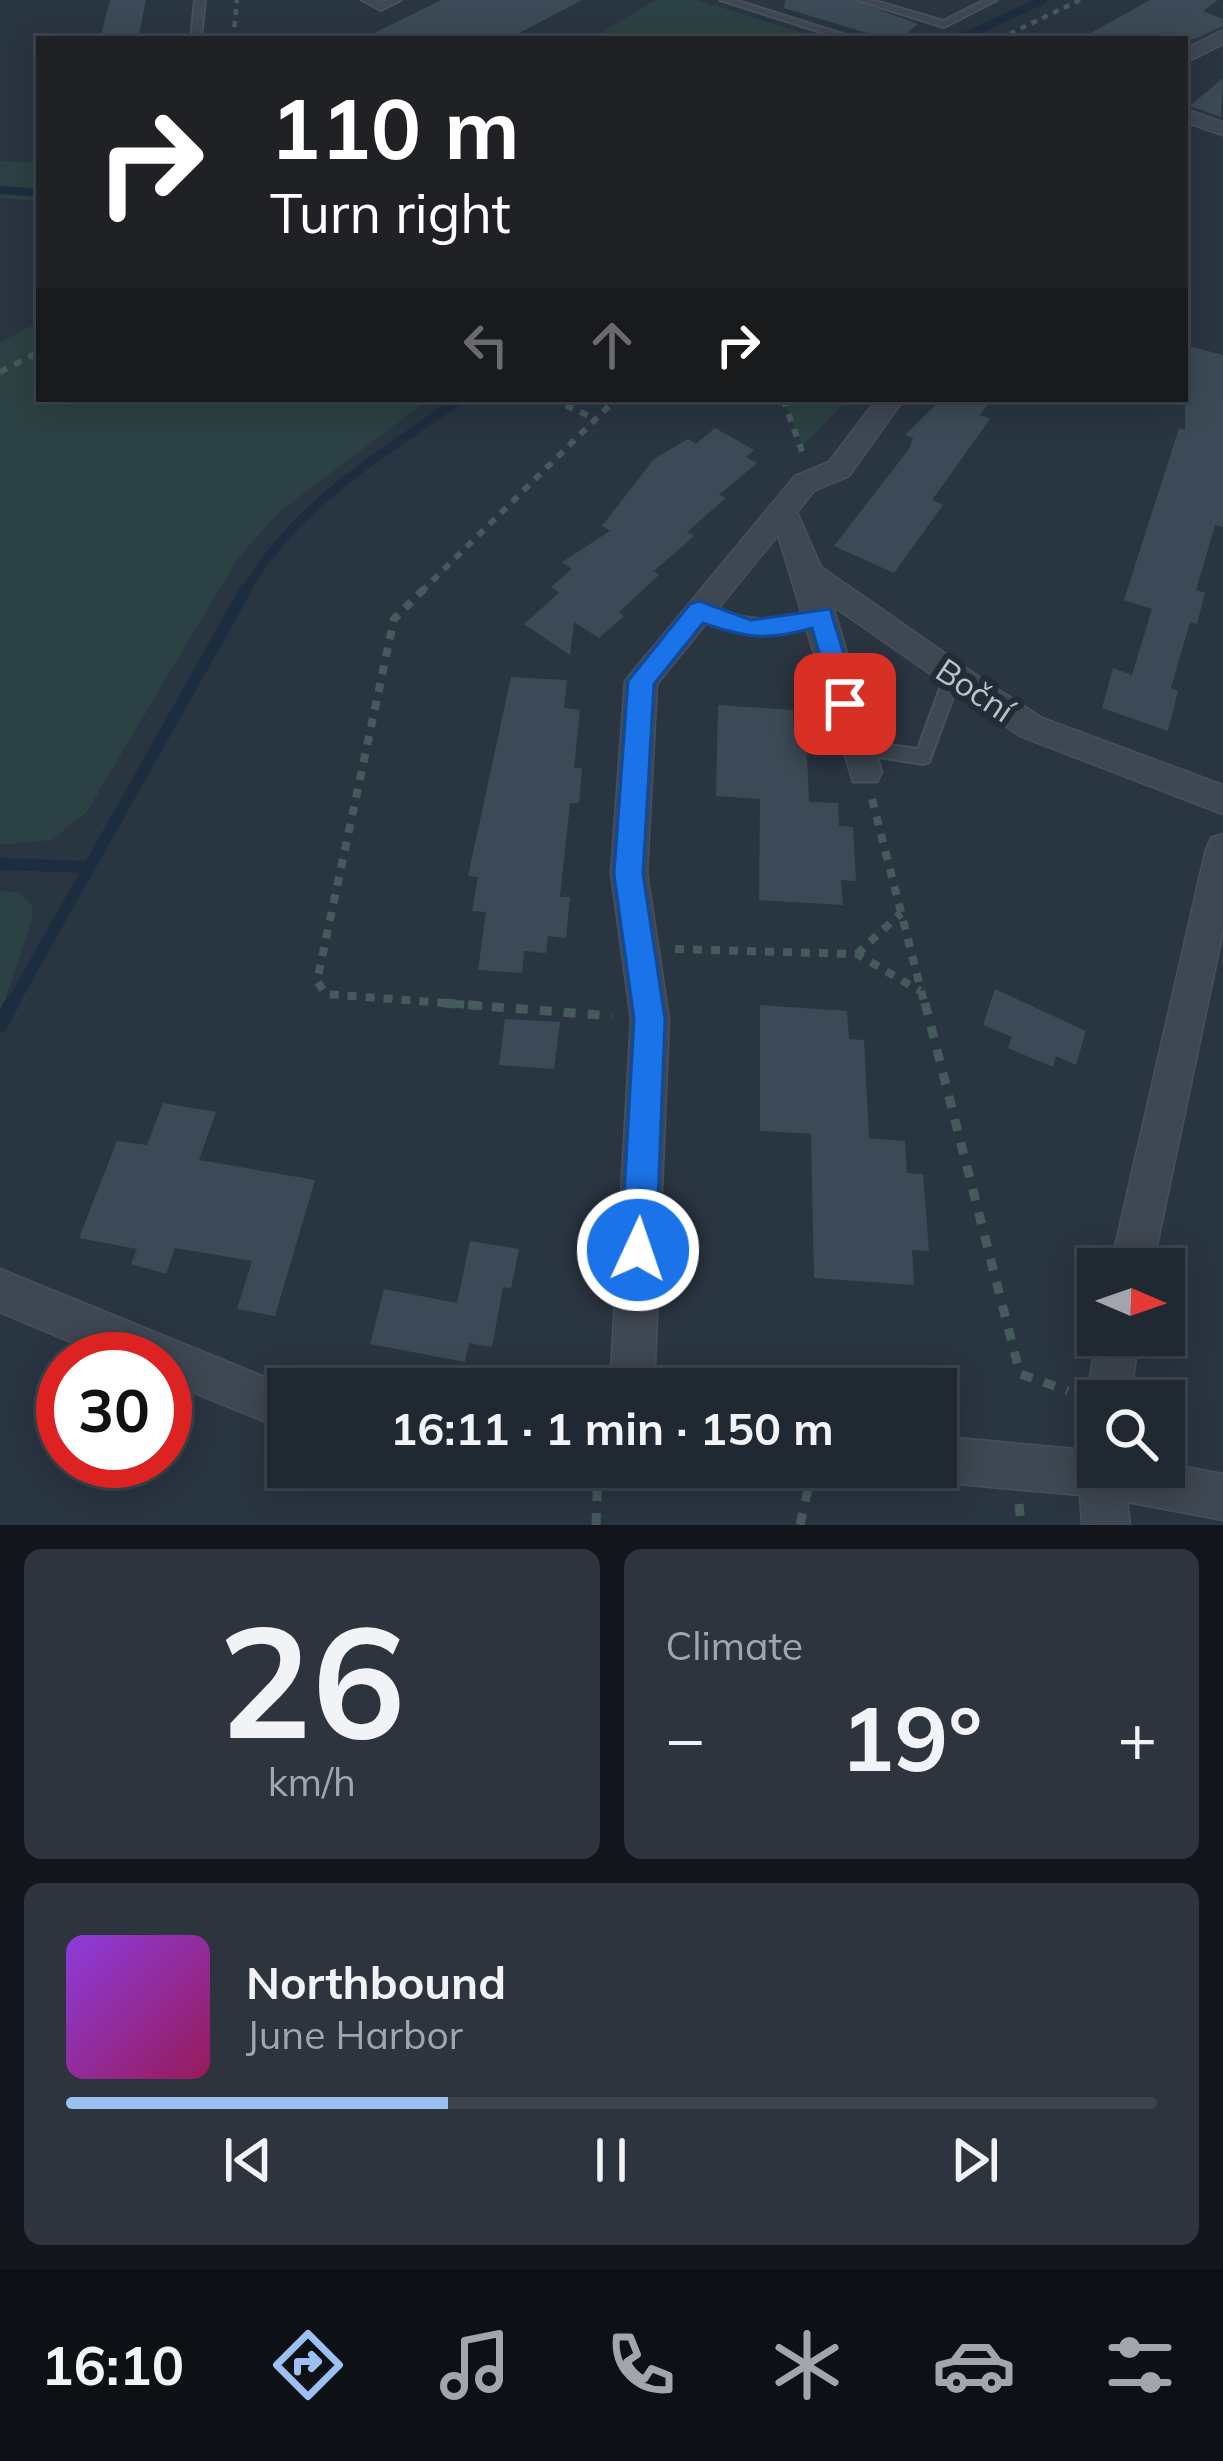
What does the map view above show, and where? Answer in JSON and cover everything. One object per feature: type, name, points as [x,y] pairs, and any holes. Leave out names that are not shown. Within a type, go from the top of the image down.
[{"type":"street","points":[[1188,55],[1223,36]]},
{"type":"street","points":[[1188,116],[1223,129]]},
{"type":"street","points":[[633,1368],[650,1019],[629,874],[641,681],[794,496],[839,469],[889,402]]},
{"type":"street","points":[[794,496],[809,574],[861,760]]},
{"type":"street","name":"Boční","points":[[809,574],[1031,727],[1223,800]]},
{"type":"street","points":[[1136,1248],[1223,849]]},
{"type":"street","points":[[0,1290],[100,1332]]},
{"type":"street","points":[[192,1370],[267,1400]]},
{"type":"street","points":[[957,1460],[1077,1468]]},
{"type":"street","points":[[1102,1488],[1106,1525]]},
{"type":"street","points":[[1182,1488],[1223,1497]]},
{"type":"lane","points":[[196,36],[200,0]]},
{"type":"lane","points":[[367,0],[381,7],[396,0]]},
{"type":"lane","points":[[725,0],[843,36]]},
{"type":"lane","points":[[862,0],[944,24],[992,0]]},
{"type":"lane","points":[[699,611],[750,630],[771,630],[821,615]]},
{"type":"lane","points":[[861,760],[923,757],[953,675]]},
{"type":"path","points":[[233,36],[237,0]]},
{"type":"path","points":[[1005,36],[1080,0]]},
{"type":"path","points":[[0,372],[36,354]]},
{"type":"path","points":[[558,402],[596,419]]},
{"type":"path","points":[[613,402],[394,619],[317,981],[326,994],[650,1019]]},
{"type":"path","points":[[784,402],[802,446],[794,496]]},
{"type":"path","points":[[861,760],[1020,1374],[1077,1393]]},
{"type":"path","points":[[857,954],[902,913]]},
{"type":"path","points":[[640,948],[857,954],[921,992]]},
{"type":"path","points":[[596,1525],[597,1488]]},
{"type":"path","points":[[800,1525],[808,1488]]},
{"type":"green space","points":[[656,0],[698,0],[812,36],[595,36]]},
{"type":"green space","points":[[0,161],[36,163],[36,201],[0,198]]},
{"type":"green space","points":[[36,323],[36,402],[425,402],[278,513],[238,558],[86,813],[51,840],[0,845],[0,343]]},
{"type":"green space","points":[[782,402],[846,402],[802,446]]},
{"type":"green space","points":[[0,891],[18,892],[32,905],[32,919],[0,1015]]},
{"type":"building","points":[[110,0],[146,0],[139,36],[101,36]]},
{"type":"building","points":[[441,0],[582,0],[514,36],[368,36]]},
{"type":"building","points":[[785,0],[853,0],[918,24],[904,36],[877,36],[784,8]]},
{"type":"building","points":[[1150,0],[1218,0],[1203,11],[1223,19],[1223,26],[1195,39],[1085,36]]},
{"type":"building","points":[[1223,78],[1221,117],[1190,106]]},
{"type":"building","points":[[1188,346],[1223,355],[1223,527],[1215,525],[1196,590],[1205,593],[1197,624],[1190,622],[1171,688],[1178,691],[1168,731],[1102,708],[1113,668],[1132,675],[1152,609],[1124,600],[1179,428],[1185,430]]},
{"type":"building","points":[[939,402],[990,402],[980,415],[990,419],[932,500],[943,505],[894,573],[834,546],[909,449],[913,438],[905,435]]},
{"type":"building","points":[[715,428],[754,450],[746,457],[757,463],[719,495],[726,498],[687,532],[694,536],[654,571],[659,575],[619,612],[624,616],[599,638],[574,622],[570,655],[524,624],[559,593],[551,587],[572,569],[562,562],[610,531],[602,526],[654,459],[688,439],[696,444]]},
{"type":"building","points":[[511,677],[567,680],[564,708],[580,710],[574,768],[582,768],[579,803],[570,803],[560,897],[570,897],[566,938],[548,936],[546,953],[524,951],[522,973],[478,970],[486,912],[472,911],[478,877],[468,876]]},
{"type":"building","points":[[718,705],[793,710],[794,730],[806,731],[809,802],[838,803],[839,826],[853,827],[856,881],[841,880],[843,905],[759,900],[760,799],[716,796]]},
{"type":"building","points":[[995,989],[1086,1031],[1076,1065],[1056,1056],[1053,1067],[1008,1048],[1012,1037],[983,1025]]},
{"type":"building","points":[[760,1005],[847,1011],[849,1039],[864,1040],[869,1138],[905,1141],[907,1173],[923,1174],[929,1251],[912,1250],[914,1285],[814,1278],[811,1134],[760,1131]]},
{"type":"building","points":[[505,1019],[560,1022],[554,1069],[499,1065]]},
{"type":"building","points":[[163,1103],[216,1112],[199,1160],[315,1180],[275,1316],[237,1309],[252,1261],[175,1248],[166,1274],[131,1264],[137,1249],[79,1238],[117,1141],[147,1145]]},
{"type":"building","points":[[470,1241],[519,1249],[511,1288],[503,1287],[492,1347],[469,1343],[465,1362],[370,1344],[384,1289],[457,1303]]},
{"type":"waterway","points":[[965,36],[1043,0]]},
{"type":"waterway","points":[[0,190],[36,193]]},
{"type":"waterway","points":[[245,592],[265,561],[313,508],[456,402]]},
{"type":"waterway","points":[[11,1006],[246,589]]},
{"type":"waterway","points":[[0,864],[87,867]]},
{"type":"waterway","points":[[0,1025],[12,1003]]},
{"type":"route","points":[[638,1250],[650,1019],[629,874],[641,681],[699,611],[750,630],[771,630],[821,615],[845,704]]}]
